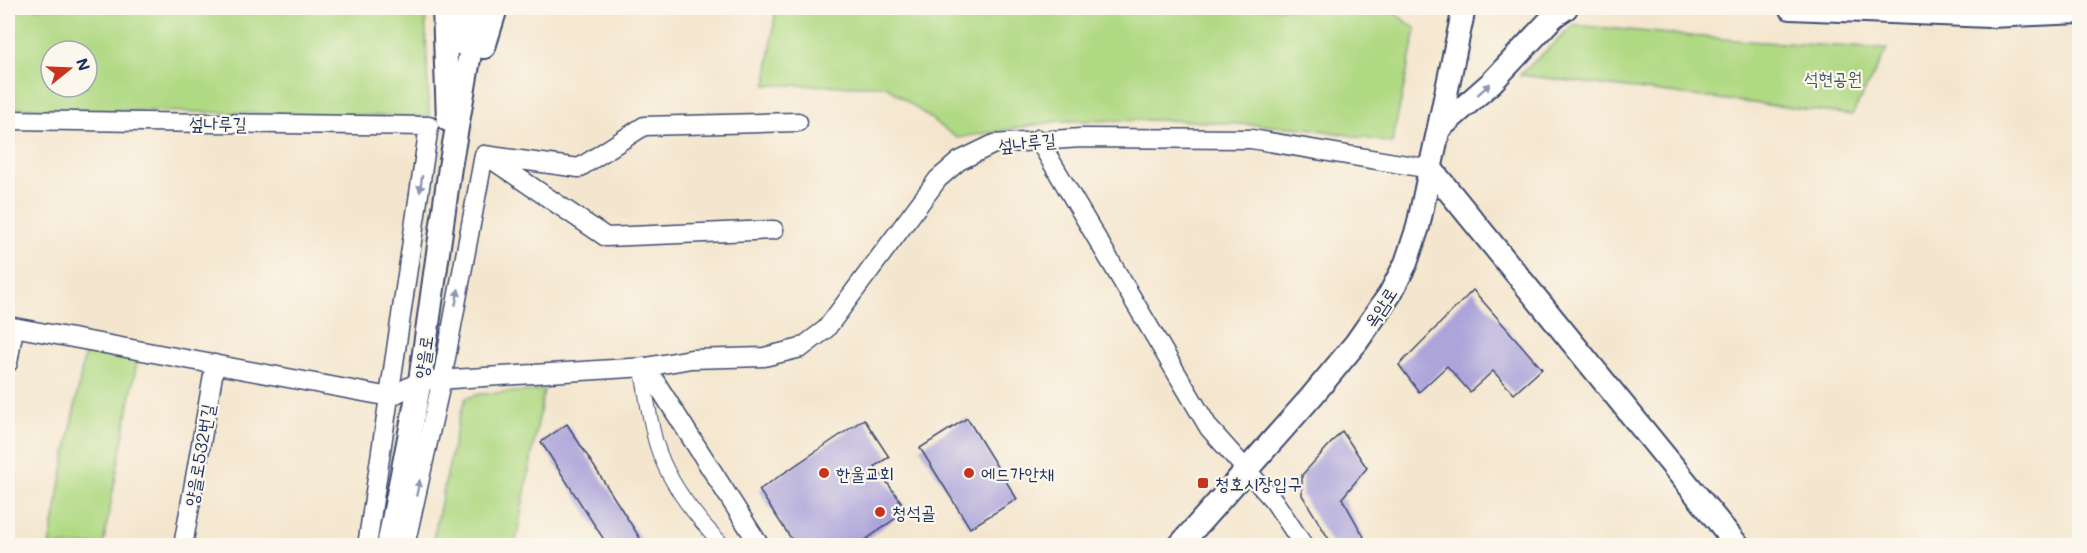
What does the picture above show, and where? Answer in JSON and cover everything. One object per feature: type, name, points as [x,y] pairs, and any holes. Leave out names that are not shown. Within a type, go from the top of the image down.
[{"type":"street","points":[[444,8],[450,167]]},
{"type":"street","name":"양을로","points":[[388,546],[431,380],[462,8]]},
{"type":"street","name":"양을로","points":[[450,167],[478,8]]},
{"type":"street","points":[[450,167],[496,8]]},
{"type":"street","name":"옥암로","points":[[1179,546],[1248,470],[1356,343],[1390,294],[1406,263],[1418,227],[1464,8]]},
{"type":"street","points":[[1440,128],[1492,82],[1554,16],[1566,8]]},
{"type":"street","points":[[1790,8],[1990,16],[2079,12]]},
{"type":"street","name":"섶나루길","points":[[8,120],[429,126],[390,397]]},
{"type":"street","points":[[484,155],[579,168],[644,126],[798,122]]},
{"type":"street","points":[[1038,139],[1209,428],[1288,518],[1304,546]]},
{"type":"street","name":"섶나루길","points":[[431,380],[644,366],[691,359],[764,357],[801,348],[826,329],[938,179],[959,161],[994,144],[1038,139],[1251,139],[1431,169]]},
{"type":"street","points":[[484,155],[606,237],[774,230]]},
{"type":"street","points":[[405,546],[431,380],[484,155]]},
{"type":"street","points":[[1431,169],[1738,546]]},
{"type":"street","points":[[8,363],[11,327],[390,397],[431,380]]},
{"type":"street","name":"양을로532번길","points":[[183,546],[215,364]]},
{"type":"street","points":[[644,366],[656,444],[675,485],[706,528],[724,546]]},
{"type":"street","points":[[644,366],[760,546]]},
{"type":"street","points":[[367,546],[390,397]]},
{"type":"green space","points":[[8,8],[425,8],[429,117],[8,108]]},
{"type":"green space","points":[[776,8],[1388,8],[1416,29],[1392,143],[1308,128],[1173,120],[1059,121],[957,138],[886,86],[766,85]]},
{"type":"green space","name":"석현공원","points":[[1574,25],[1746,41],[1887,49],[1852,115],[1520,75]]},
{"type":"green space","points":[[87,341],[139,351],[103,545],[49,546]]},
{"type":"green space","points":[[544,390],[515,545],[432,545],[459,418],[466,398],[480,394]]},
{"type":"building","points":[[1473,290],[1542,369],[1514,394],[1493,371],[1470,392],[1447,366],[1419,392],[1399,365]]},
{"type":"building","name":"에드가안채","points":[[967,418],[1017,499],[970,528],[920,448]]},
{"type":"building","points":[[864,419],[889,457],[875,466],[907,510],[857,546],[796,546],[759,490]]},
{"type":"building","points":[[567,424],[645,546],[608,546],[541,442]]},
{"type":"building","points":[[1342,431],[1367,468],[1342,498],[1364,537],[1351,546],[1333,546],[1302,495],[1302,475]]},
{"type":"place","name":"한울교회","points":[[824,473]]},
{"type":"place","name":"에드가안채","points":[[969,473]]},
{"type":"place","name":"청호시장입구","points":[[1203,483]]},
{"type":"place","name":"청석골","points":[[880,512]]}]
